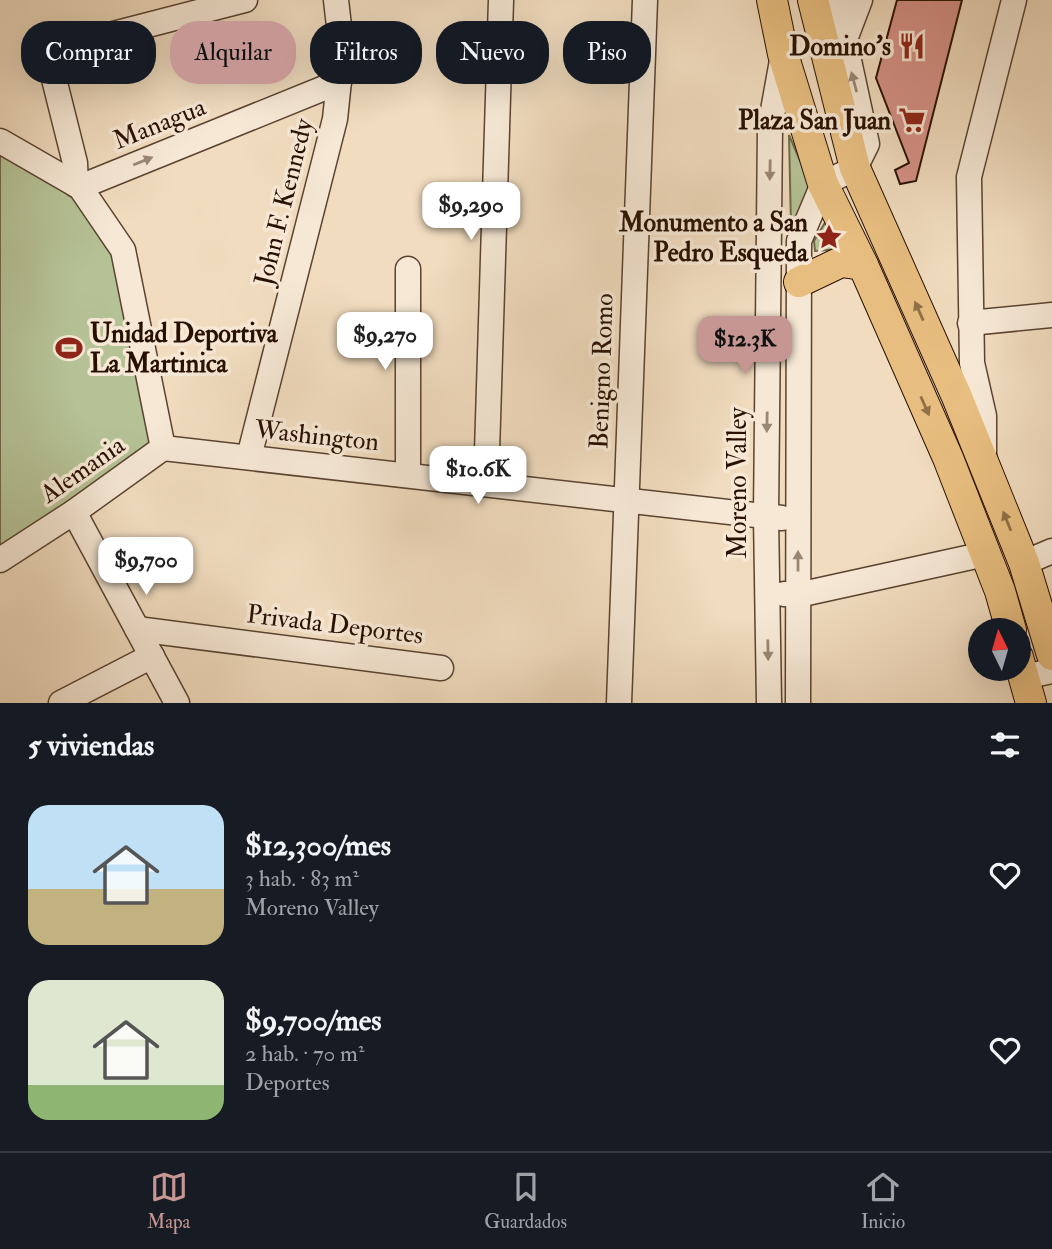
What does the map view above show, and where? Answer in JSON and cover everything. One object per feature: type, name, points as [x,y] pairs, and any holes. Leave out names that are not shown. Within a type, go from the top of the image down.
[{"type":"main road","points":[[772,0],[783,54],[823,184],[863,265],[948,458],[1007,618]]},
{"type":"main road","points":[[813,0],[855,168],[1024,563],[1052,655]]},
{"type":"main road","points":[[799,282],[841,262],[863,265]]},
{"type":"street","points":[[78,186],[75,163],[47,51],[245,0]]},
{"type":"street","name":"John F. Kennedy","points":[[336,0],[338,21]]},
{"type":"street","points":[[486,484],[501,0]]},
{"type":"street","name":"Benigno Romo","points":[[619,703],[645,0]]},
{"type":"street","points":[[798,703],[799,242],[823,184],[855,168],[867,144],[836,0]]},
{"type":"street","points":[[844,42],[860,0]]},
{"type":"street","points":[[984,467],[984,416],[972,363],[969,177],[1014,0]]},
{"type":"street","name":"Moreno Valley","points":[[769,703],[766,516],[771,128],[783,54]]},
{"type":"street","name":"Managua","points":[[78,186],[334,84]]},
{"type":"street","name":"John F. Kennedy","points":[[248,457],[335,119],[339,84]]},
{"type":"street","points":[[0,141],[78,186],[123,250],[163,448]]},
{"type":"street","points":[[408,269],[408,475]]},
{"type":"street","points":[[970,323],[1052,315]]},
{"type":"street","name":"Washington","points":[[163,448],[798,520]]},
{"type":"street","name":"Alemania","points":[[0,560],[74,512],[163,448]]},
{"type":"street","points":[[74,512],[177,703]]},
{"type":"street","points":[[1024,563],[1052,551]]},
{"type":"street","points":[[767,594],[798,595],[985,554]]},
{"type":"street","name":"Privada Deportes","points":[[137,629],[442,668]]},
{"type":"street","points":[[61,703],[152,656]]},
{"type":"green space","points":[[789,135],[814,193],[791,227]]},
{"type":"green space","name":"Unidad Deportiva La Martinica","points":[[0,146],[74,190],[115,251],[159,445],[0,554]]},
{"type":"green space","points":[[832,211],[840,249],[815,251],[814,241]]},
{"type":"building","name":"Plaza San Juan","points":[[897,0],[962,0],[916,181],[900,184],[895,170],[909,163],[876,78]]},
{"type":"place","name":"Domino's","points":[[912,46]]},
{"type":"place","name":"Plaza San Juan","points":[[912,120]]},
{"type":"place","name":"Monumento a San Pedro Esqueda","points":[[829,237]]},
{"type":"place","name":"Unidad Deportiva La Martinica","points":[[69,348]]}]
